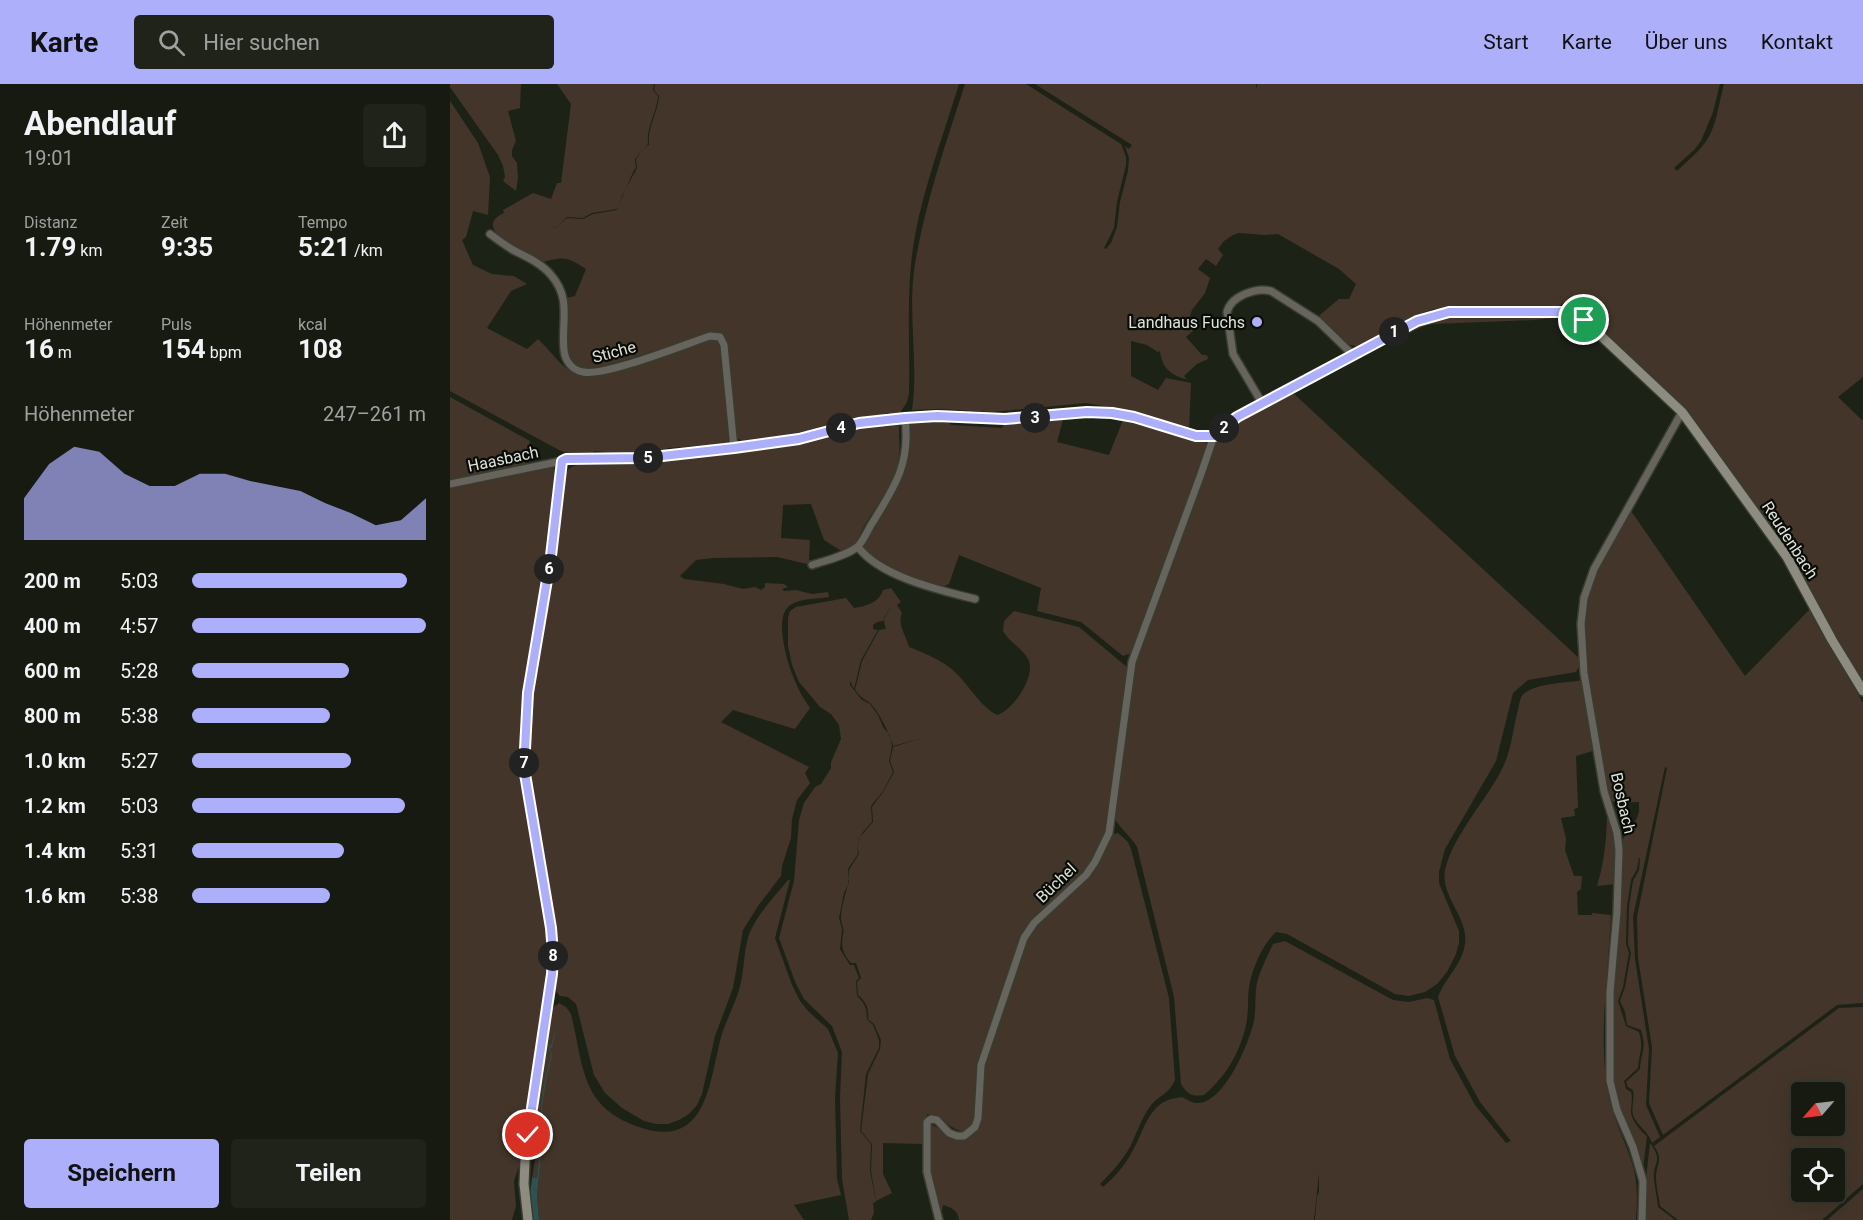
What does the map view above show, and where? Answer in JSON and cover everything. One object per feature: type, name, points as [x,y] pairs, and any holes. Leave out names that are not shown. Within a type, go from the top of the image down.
[{"type":"street","name":"Stiche","points":[[490,234],[540,264],[552,276],[560,290],[565,312],[564,350],[567,362],[574,369],[585,373],[597,372],[622,366],[710,336],[720,337],[724,345],[734,448]]},
{"type":"street","points":[[1262,403],[1233,354],[1227,320],[1229,305],[1233,301],[1255,290],[1271,291],[1318,321],[1352,354]]},
{"type":"street","name":"Reudenbach","points":[[1214,436],[1237,417],[1417,321],[1449,312],[1574,314],[1584,320],[1682,412],[1786,557],[1863,691]]},
{"type":"street","points":[[528,1220],[524,1184],[525,1161],[552,974],[553,953],[551,928],[525,778],[526,704],[551,556],[562,461],[566,459],[644,458],[734,448],[808,437],[859,423],[937,416],[1005,419],[1087,412],[1112,413],[1134,417],[1196,436],[1214,436]]},
{"type":"street","name":"Bosbach","points":[[1642,1220],[1643,1181],[1633,1147],[1617,1110],[1610,1081],[1610,992],[1617,912],[1619,850],[1617,833],[1604,791],[1584,674],[1581,624],[1584,598],[1594,569],[1682,412]]},
{"type":"street","points":[[812,565],[839,557],[858,547],[896,486],[902,471],[905,418]]},
{"type":"street","name":"Büchel","points":[[939,1220],[927,1172],[927,1122],[931,1119],[937,1120],[950,1133],[957,1136],[964,1136],[975,1127],[978,1118],[981,1065],[1024,938],[1034,923],[1086,875],[1109,833],[1132,662],[1214,436]]},
{"type":"street","name":"Haasbach","points":[[450,484],[562,461]]},
{"type":"street","points":[[858,547],[863,553],[904,578],[939,590],[975,598]]},
{"type":"shaded area","points":[[450,84],[521,84],[520,108],[508,111],[516,141],[512,156],[517,163],[516,191],[503,181],[505,177],[503,166],[498,155]]},
{"type":"shaded area","points":[[557,84],[654,84],[653,90],[658,96],[646,147],[649,145],[659,96],[654,90],[655,84],[959,84],[918,220],[909,297],[909,393],[907,402],[900,413],[890,415],[886,413],[843,421],[817,429],[746,443],[737,438],[727,345],[711,333],[607,366],[585,369],[576,366],[570,360],[567,350],[566,298],[575,296],[586,269],[566,259],[543,262],[515,247],[497,233],[493,226],[495,219],[504,213],[503,210],[533,193],[551,199],[557,183],[561,183],[571,104]],"holes":[[[642,150],[636,159],[637,168],[626,189],[636,168],[635,159]],[[619,204],[617,210],[593,214],[583,219],[567,218],[557,227],[567,217],[583,218],[592,213],[617,209]]]},
{"type":"shaded area","points":[[965,84],[1026,84],[1121,144],[1126,157],[1126,165],[1117,202],[1114,228],[1104,248],[1106,249],[1117,227],[1120,202],[1128,171],[1129,158],[1125,146],[1129,149],[1132,145],[1035,84],[1256,84],[1256,90],[1257,84],[1720,84],[1713,112],[1701,141],[1674,168],[1677,171],[1707,140],[1715,120],[1724,84],[1863,84],[1863,377],[1838,397],[1863,421],[1863,684],[1778,540],[1687,410],[1586,316],[1571,308],[1571,302],[1563,303],[1557,308],[1434,309],[1420,314],[1361,346],[1354,346],[1336,337],[1316,318],[1339,299],[1349,299],[1356,284],[1339,269],[1278,234],[1239,233],[1224,241],[1218,249],[1223,255],[1216,266],[1206,259],[1198,269],[1210,278],[1205,293],[1192,310],[1188,322],[1195,329],[1186,337],[1202,355],[1207,355],[1208,359],[1197,364],[1184,376],[1187,379],[1176,376],[1165,367],[1160,351],[1131,341],[1131,376],[1158,390],[1166,378],[1191,383],[1189,431],[1136,412],[1086,403],[991,412],[912,410],[914,374],[912,300],[915,264],[930,196]]},
{"type":"shaded area","points":[[450,101],[478,143],[490,177],[488,215],[473,211],[466,237],[462,240],[473,265],[492,274],[514,276],[527,284],[511,291],[487,328],[527,349],[538,339],[568,369],[584,375],[609,373],[711,340],[717,341],[721,347],[730,439],[726,444],[668,448],[629,455],[594,451],[592,454],[570,454],[450,391]]},
{"type":"shaded area","points":[[1558,314],[1578,319],[1677,411],[1675,418],[1675,411],[1583,326],[1563,317],[1424,326],[1292,392],[1580,659],[1580,665],[1576,672],[1528,680],[1513,693],[1496,761],[1445,849],[1439,872],[1439,883],[1459,931],[1459,943],[1447,972],[1437,984],[1425,992],[1409,996],[1395,994],[1287,934],[1276,932],[1263,949],[1254,969],[1249,987],[1245,1030],[1232,1061],[1219,1080],[1204,1095],[1190,1094],[1181,1084],[1174,997],[1137,847],[1114,817],[1134,664],[1216,441],[1238,422],[1261,408],[1264,409],[1269,404],[1402,331],[1440,317]]},
{"type":"shaded area","points":[[450,397],[530,441],[525,464],[450,480]]},
{"type":"shaded area","points":[[938,420],[952,425],[1002,428],[1004,424],[1063,420],[1057,442],[1109,455],[1123,420],[1193,441],[1205,442],[1208,446],[1132,653],[1123,656],[1081,622],[1037,611],[1041,588],[959,555],[949,584],[939,588],[906,576],[867,554],[864,547],[865,541],[904,472],[911,424]]},
{"type":"shaded area","points":[[880,425],[885,427],[899,425],[898,466],[887,490],[864,526],[856,545],[843,552],[824,540],[811,504],[783,505],[781,538],[810,540],[809,560],[819,561],[807,564],[777,557],[713,558],[696,560],[680,576],[684,579],[743,589],[755,587],[761,590],[765,587],[765,583],[784,584],[788,587],[782,589],[784,591],[796,590],[812,594],[828,592],[829,597],[797,602],[788,607],[784,613],[782,633],[789,666],[810,708],[795,729],[733,710],[721,722],[809,767],[805,773],[810,783],[797,800],[792,819],[791,838],[781,876],[743,930],[733,988],[715,1036],[702,1094],[697,1105],[689,1114],[668,1124],[644,1121],[622,1108],[605,1093],[594,1075],[576,1004],[568,997],[560,996],[554,988],[557,961],[555,927],[529,771],[529,748],[534,679],[553,577],[564,478],[570,468],[580,465],[660,460],[801,443],[858,428]]},
{"type":"shaded area","points":[[551,466],[556,471],[544,582],[523,693],[520,780],[549,941],[549,961],[519,1166],[514,1181],[516,1206],[512,1220],[450,1220],[450,488]]},
{"type":"shaded area","points":[[1629,508],[1745,676],[1810,609],[1863,703],[1863,1003],[1837,1005],[1663,1135],[1649,1103],[1652,1047],[1638,958],[1637,917],[1667,768],[1665,767],[1633,917],[1635,959],[1649,1049],[1646,1105],[1660,1137],[1652,1143],[1633,1115],[1633,1090],[1626,1082],[1640,1069],[1644,1046],[1643,1037],[1641,1030],[1627,1025],[1620,1001],[1631,953],[1628,944],[1629,906],[1640,858],[1631,880],[1627,906],[1626,944],[1629,953],[1618,1001],[1626,1026],[1639,1032],[1640,1038],[1638,1068],[1624,1081],[1626,1089],[1631,1092],[1631,1112],[1633,1118],[1647,1136],[1643,1169],[1620,1109],[1612,1064],[1613,992],[1623,863],[1621,842],[1637,818],[1639,802],[1610,801],[1585,664],[1584,641],[1587,599],[1596,570]]},
{"type":"shaded area","points":[[891,588],[901,602],[897,605],[902,613],[901,626],[909,647],[952,669],[981,702],[997,715],[1016,700],[1029,674],[1028,659],[1003,631],[1004,621],[1014,611],[1079,627],[1128,668],[1108,830],[1093,861],[1084,873],[1030,925],[981,1052],[973,1124],[963,1131],[957,1130],[937,1116],[927,1114],[924,1144],[883,1143],[883,1174],[892,1193],[876,1201],[871,1171],[872,1144],[861,1131],[868,1074],[880,1049],[881,1040],[874,1024],[868,1019],[868,1012],[863,1000],[858,995],[857,982],[861,978],[856,963],[851,963],[843,949],[843,930],[841,916],[848,885],[839,918],[842,929],[840,949],[850,965],[854,965],[859,978],[856,981],[857,996],[864,1004],[867,1019],[873,1025],[879,1040],[879,1048],[866,1074],[860,1131],[871,1144],[870,1171],[876,1202],[873,1203],[874,1213],[871,1220],[849,1220],[842,1179],[840,1098],[842,1052],[832,1026],[804,999],[779,938],[794,881],[799,820],[804,803],[815,787],[821,784],[831,768],[831,762],[841,739],[839,725],[799,682],[792,665],[788,646],[790,611],[796,607],[846,598],[854,608],[863,606],[875,601],[883,590]],"holes":[[[884,619],[886,629],[879,630],[862,661],[855,690],[873,706],[888,733],[870,704],[861,699],[850,685],[850,681],[854,689],[861,660],[878,630],[873,629],[873,625]],[[922,738],[893,747],[890,761],[894,772],[883,792],[872,807],[873,822],[860,837],[858,843],[860,836],[872,822],[871,806],[883,791],[893,772],[889,761],[891,739],[893,746]],[[857,847],[859,854],[849,870],[849,878],[848,869],[858,854]]]},
{"type":"shaded area","points":[[1583,680],[1596,750],[1576,756],[1578,808],[1574,809],[1575,816],[1561,818],[1566,839],[1565,850],[1574,876],[1582,876],[1581,889],[1577,892],[1578,915],[1592,915],[1592,913],[1611,915],[1604,1023],[1605,1067],[1609,1099],[1634,1170],[1637,1189],[1636,1220],[1315,1220],[1319,1173],[1314,1220],[959,1220],[954,1210],[943,1205],[941,1216],[930,1177],[932,1125],[961,1137],[967,1136],[978,1126],[986,1053],[1028,935],[1045,916],[1088,877],[1111,835],[1118,833],[1128,842],[1131,849],[1169,998],[1175,1080],[1170,1089],[1148,1109],[1127,1152],[1100,1184],[1103,1187],[1127,1160],[1149,1117],[1158,1106],[1168,1100],[1182,1097],[1195,1103],[1205,1101],[1215,1095],[1224,1085],[1250,1035],[1254,1020],[1257,983],[1262,968],[1273,944],[1285,941],[1393,1000],[1409,1002],[1427,998],[1434,1000],[1450,1059],[1475,1105],[1506,1143],[1511,1141],[1480,1102],[1455,1056],[1438,997],[1461,958],[1465,944],[1463,925],[1447,889],[1445,870],[1455,844],[1506,761],[1522,696],[1533,688]]},
{"type":"shaded area","points":[[1607,808],[1615,846],[1615,884],[1597,886],[1605,847]]},
{"type":"shaded area","points":[[790,880],[775,938],[800,1001],[828,1029],[838,1053],[835,1098],[837,1179],[841,1195],[794,1205],[804,1220],[539,1220],[537,1195],[541,1154],[537,1178],[532,1178],[537,1148],[534,1127],[551,1009],[559,1003],[571,1014],[588,1082],[595,1096],[605,1108],[620,1119],[639,1127],[661,1132],[678,1130],[691,1122],[700,1110],[707,1094],[722,1035],[739,990],[750,932],[763,911]]},
{"type":"shaded area","points":[[1863,1007],[1863,1184],[1845,1200],[1845,1148],[1791,1148],[1791,1202],[1842,1202],[1822,1220],[1678,1220],[1660,1206],[1656,1185],[1659,1155],[1654,1146],[1839,1008]]},
{"type":"shaded area","points":[[1650,1143],[1657,1158],[1654,1179],[1658,1207],[1675,1220],[1645,1220]]},
{"type":"shaded area","points":[[1863,1189],[1863,1220],[1827,1220]]},
{"type":"water","points":[[556,1027],[550,1048],[552,1056],[542,1107],[544,1127],[537,1195],[539,1220],[532,1220],[530,1194],[532,1178],[537,1178],[543,1127],[541,1107],[545,1079],[551,1056],[549,1047]]},
{"type":"place","name":"Landhaus Fuchs","points":[[1257,322]]},
{"type":"route","points":[[528,1135],[552,974],[553,944],[525,778],[526,704],[551,556],[562,461],[566,459],[644,458],[734,448],[799,439],[859,423],[937,416],[1005,419],[1087,412],[1112,413],[1134,417],[1196,436],[1214,436],[1237,417],[1417,321],[1449,312],[1560,312],[1574,314],[1584,320]]}]
